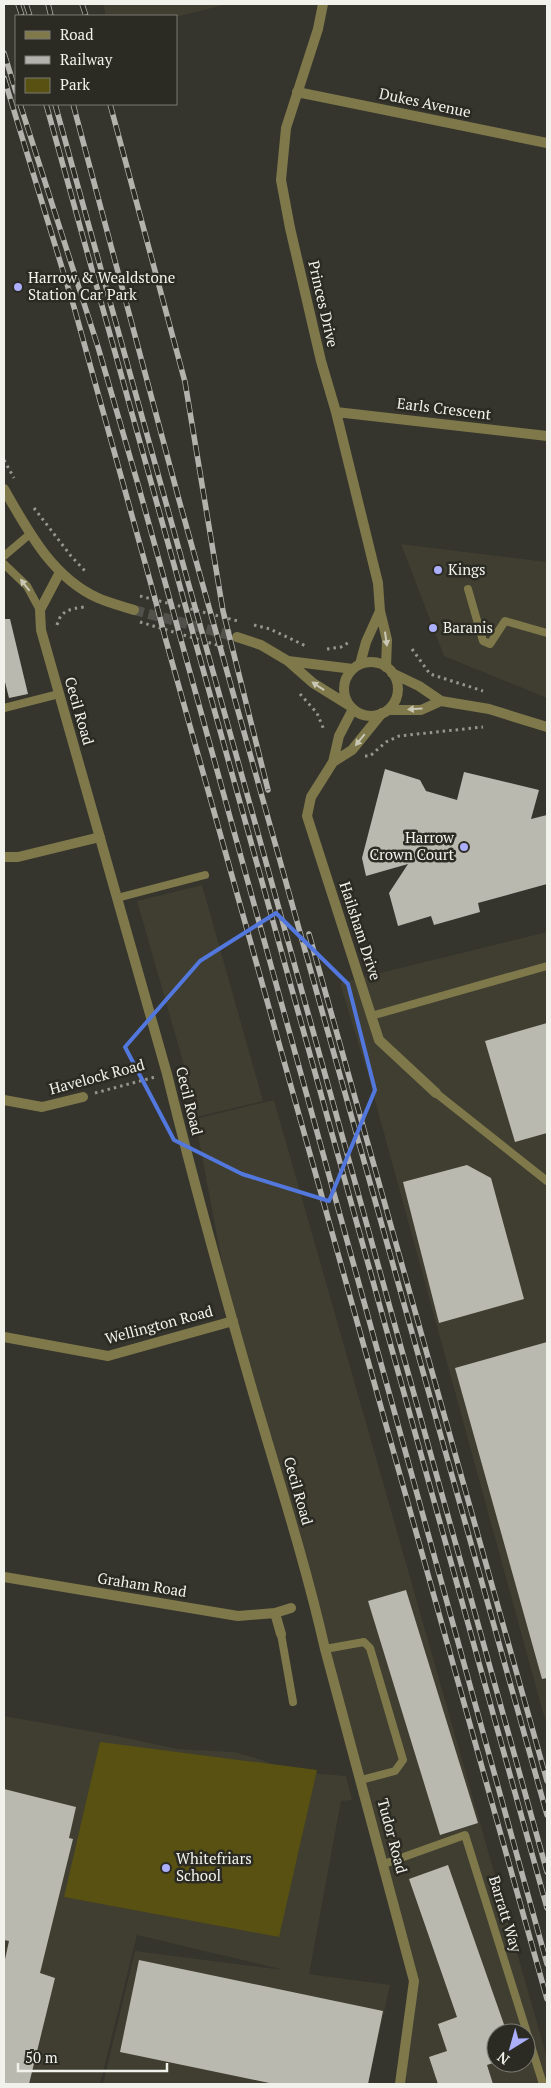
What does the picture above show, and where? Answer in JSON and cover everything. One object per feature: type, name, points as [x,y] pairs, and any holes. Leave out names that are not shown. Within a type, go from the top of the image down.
[{"type":"street","name":"Princes Drive","points":[[323,4],[318,29],[286,128],[281,180],[322,361],[378,583],[380,611],[387,640],[389,670]]},
{"type":"street","name":"Dukes Avenue","points":[[297,92],[547,143]]},
{"type":"street","name":"Earls Crescent","points":[[336,412],[547,436]]},
{"type":"street","points":[[4,490],[30,534],[60,572],[80,588],[98,598],[134,610]]},
{"type":"street","points":[[40,610],[60,572]]},
{"type":"street","name":"Cecil Road","points":[[40,610],[41,630],[167,1074],[233,1321],[314,1599]]},
{"type":"street","name":"Princes Drive","points":[[357,666],[380,611]]},
{"type":"street","points":[[237,638],[261,646],[288,661],[313,684],[367,716],[385,712],[421,710],[441,701]]},
{"type":"street","points":[[288,661],[357,666],[369,662],[378,663],[441,701],[489,709],[547,727]]},
{"type":"street","points":[[352,708],[344,692],[348,676],[357,666]]},
{"type":"street","points":[[385,712],[394,704],[397,695],[396,680],[389,670]]},
{"type":"street","name":"Hailsham Drive","points":[[352,708],[339,736],[333,762],[311,796],[307,816],[379,1040],[436,1093]]},
{"type":"street","name":"Hailsham Drive","points":[[333,762],[352,750],[385,712]]},
{"type":"street","points":[[4,857],[18,857],[100,837]]},
{"type":"street","name":"Havelock Road","points":[[4,1100],[42,1107],[83,1097]]},
{"type":"street","name":"Wellington Road","points":[[4,1337],[108,1356],[233,1321]]},
{"type":"street","name":"Graham Road","points":[[4,1577],[238,1616],[275,1613],[290,1608]]},
{"type":"street","name":"Tudor Road","points":[[314,1599],[325,1649],[414,1981],[400,2084]]},
{"type":"street","points":[[275,1613],[281,1634]]},
{"type":"lane","points":[[4,556],[30,534]]},
{"type":"lane","name":"Cecil Road","points":[[4,564],[27,586],[40,610]]},
{"type":"lane","points":[[468,590],[482,641],[486,644],[490,644],[505,621],[547,633]]},
{"type":"lane","points":[[4,708],[59,694]]},
{"type":"lane","points":[[117,898],[205,875]]},
{"type":"lane","points":[[371,1016],[547,966]]},
{"type":"lane","points":[[436,1093],[547,1181]]},
{"type":"lane","points":[[281,1634],[293,1702]]},
{"type":"lane","points":[[325,1649],[364,1642],[370,1648],[403,1760],[395,1771],[360,1780]]},
{"type":"lane","name":"Barratt Way","points":[[384,1864],[466,1835],[543,2084]]},
{"type":"path","points":[[4,460],[16,482]]},
{"type":"path","points":[[31,504],[71,556],[90,574]]},
{"type":"path","points":[[56,629],[61,614],[67,610],[87,606]]},
{"type":"path","points":[[138,622],[231,649]]},
{"type":"path","points":[[412,649],[430,674],[484,692]]},
{"type":"path","points":[[299,693],[322,720],[325,738]]},
{"type":"path","points":[[362,757],[370,756],[386,742],[399,736],[483,727]]},
{"type":"path","name":"Havelock Road","points":[[83,1097],[167,1074]]},
{"type":"highlighted area","points":[[276,913],[348,984],[375,1090],[329,1201],[242,1174],[174,1140],[125,1047],[200,961]]},
{"type":"shaded area","points":[[103,4],[228,4],[178,16],[106,15]]},
{"type":"shaded area","points":[[401,544],[547,562],[547,698],[444,656]]},
{"type":"shaded area","points":[[202,885],[263,1101],[196,1117],[184,1065],[137,901]]},
{"type":"shaded area","points":[[547,932],[547,1727],[368,1075],[340,983]]},
{"type":"shaded area","points":[[274,1100],[547,2058],[547,2084],[406,2084],[414,1981],[233,1321],[195,1119]]},
{"type":"shaded area","name":"Whitefriars School","points":[[4,1716],[117,1736],[177,1749],[234,1752],[262,1760],[288,1771],[346,1776],[352,1800],[341,1801],[309,1974],[390,1985],[368,2084],[103,2084],[135,1951],[284,1970],[137,1935],[100,2084],[4,2084]]},
{"type":"green space","points":[[100,1742],[317,1770],[279,1937],[64,1897]]},
{"type":"building","points":[[4,619],[10,619],[28,694],[9,698],[4,678]]},
{"type":"building","name":"Harrow Crown Court","points":[[385,769],[420,780],[426,791],[457,800],[464,772],[539,790],[531,819],[547,815],[547,884],[478,903],[480,912],[434,925],[431,916],[398,926],[389,893],[408,864],[366,876],[362,858]]},
{"type":"building","points":[[547,1023],[547,1133],[515,1142],[485,1041]]},
{"type":"building","points":[[467,1165],[491,1178],[524,1299],[439,1323],[403,1182]]},
{"type":"building","points":[[547,1342],[547,1678],[542,1679],[455,1368]]},
{"type":"building","points":[[406,1590],[478,1823],[440,1835],[368,1601]]},
{"type":"building","points":[[4,1789],[76,1807],[69,1838],[73,1839],[40,1973],[55,1978],[29,2084],[4,2084],[4,1964],[9,1941],[4,1940]]},
{"type":"building","points":[[448,1865],[503,2023],[486,2023],[486,2073],[490,2073],[493,2084],[438,2084],[429,2057],[447,2051],[438,2024],[457,2017],[409,1879]]},
{"type":"building","points":[[139,1960],[383,2011],[368,2084],[274,2084],[120,2052]]},
{"type":"tunnel","points":[[134,610],[237,637]]},
{"type":"railway","points":[[18,4],[22,15]]},
{"type":"railway","points":[[26,4],[30,15]]},
{"type":"railway","points":[[48,4],[51,15]]},
{"type":"railway","points":[[82,4],[86,15]]},
{"type":"railway","points":[[4,53],[15,89]]},
{"type":"railway","points":[[4,78],[74,307],[547,1999]]},
{"type":"railway","points":[[20,105],[98,347],[139,488],[547,1964]]},
{"type":"railway","points":[[46,105],[547,1908]]},
{"type":"railway","points":[[55,105],[547,1872]]},
{"type":"railway","points":[[73,105],[179,500],[547,1815]]},
{"type":"railway","points":[[110,105],[185,382],[223,611],[268,790]]},
{"type":"railway","points":[[309,934],[547,1781]]},
{"type":"place","name":"Harrow & Wealdstone Station Car Park","points":[[18,287]]},
{"type":"place","name":"Kings","points":[[438,570]]},
{"type":"place","name":"Baranis","points":[[433,628]]},
{"type":"place","name":"Harrow Crown Court","points":[[464,847]]},
{"type":"place","name":"Whitefriars School","points":[[166,1868]]}]
